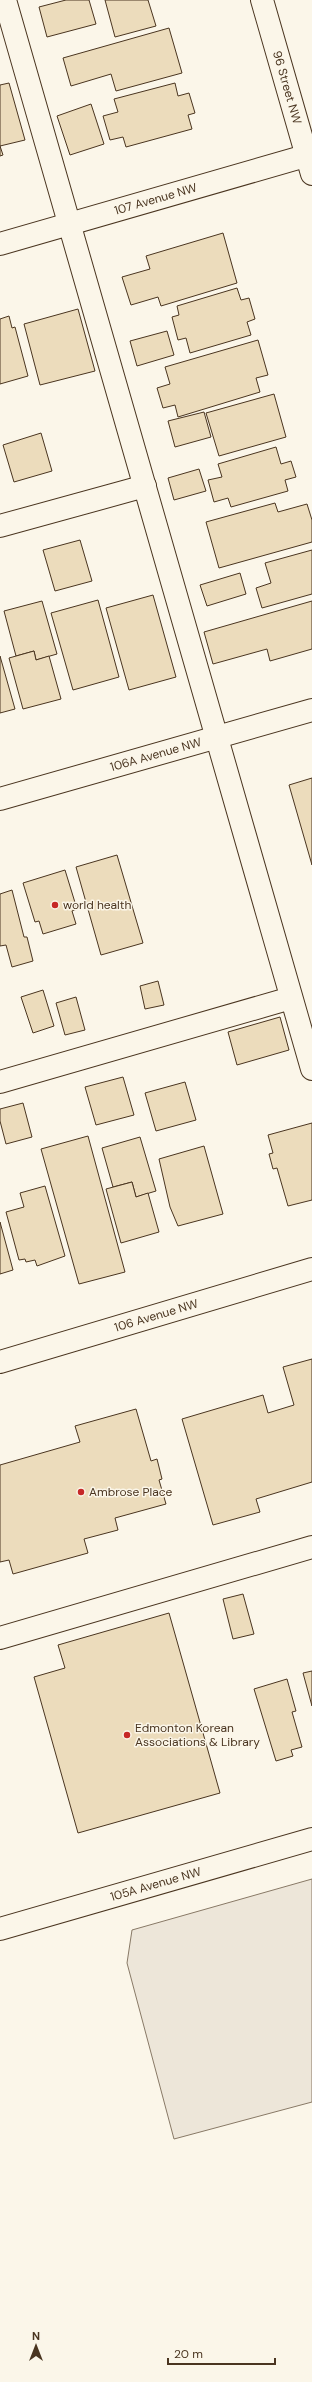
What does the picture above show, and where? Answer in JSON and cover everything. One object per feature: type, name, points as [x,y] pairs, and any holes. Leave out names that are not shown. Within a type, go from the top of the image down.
[{"type":"street","points":[[5,0],[218,737],[312,1069]]},
{"type":"street","name":"96 Street NW","points":[[262,0],[310,161]]},
{"type":"street","name":"107 Avenue NW","points":[[0,244],[70,224],[310,161]]},
{"type":"street","points":[[0,526],[145,486]]},
{"type":"street","name":"106A Avenue NW","points":[[0,799],[312,710]]},
{"type":"street","points":[[0,1082],[291,998]]},
{"type":"street","name":"106 Avenue NW","points":[[0,1362],[312,1269]]},
{"type":"street","points":[[0,1638],[312,1547]]},
{"type":"street","name":"105A Avenue NW","points":[[0,1929],[312,1839]]},
{"type":"shaded area","points":[[312,1879],[312,2102],[174,2139],[127,1963],[132,1930]]},
{"type":"building","points":[[66,0],[89,0],[96,24],[47,37],[39,7]]},
{"type":"building","points":[[105,0],[148,0],[156,26],[115,37]]},
{"type":"building","points":[[169,28],[182,73],[116,91],[111,74],[71,86],[63,58]]},
{"type":"building","points":[[9,83],[25,140],[0,146],[0,85]]},
{"type":"building","points":[[175,83],[178,96],[189,93],[195,113],[188,115],[192,129],[126,147],[123,137],[110,140],[103,116],[118,112],[114,99]]},
{"type":"building","points":[[91,104],[104,144],[70,155],[57,116]]},
{"type":"building","points":[[0,146],[3,155],[0,156]]},
{"type":"building","points":[[223,233],[237,283],[161,306],[158,297],[131,305],[122,277],[150,269],[146,256]]},
{"type":"building","points":[[237,288],[241,300],[249,298],[255,319],[247,322],[251,335],[190,353],[186,338],[178,340],[172,317],[179,315],[177,306]]},
{"type":"building","points":[[78,309],[95,371],[40,385],[24,324]]},
{"type":"building","points":[[9,316],[12,328],[15,327],[28,376],[0,384],[0,319]]},
{"type":"building","points":[[167,331],[174,355],[137,366],[130,341]]},
{"type":"building","points":[[258,340],[268,375],[256,378],[260,392],[178,417],[175,405],[163,408],[157,388],[170,384],[165,367]]},
{"type":"building","points":[[274,394],[286,437],[219,456],[206,413]]},
{"type":"building","points":[[204,412],[211,437],[175,447],[168,421]]},
{"type":"building","points":[[41,433],[52,471],[14,482],[3,445]]},
{"type":"building","points":[[276,447],[281,464],[291,461],[296,477],[285,480],[288,491],[231,507],[228,498],[214,502],[208,480],[222,477],[218,464]]},
{"type":"building","points":[[199,469],[206,491],[174,500],[168,478]]},
{"type":"building","points":[[275,503],[278,512],[307,504],[312,520],[312,542],[219,568],[206,522]]},
{"type":"building","points":[[80,540],[92,581],[55,591],[43,550]]},
{"type":"building","points":[[312,550],[312,594],[262,608],[256,588],[271,583],[265,563]]},
{"type":"building","points":[[240,573],[246,594],[207,606],[200,585]]},
{"type":"building","points":[[153,595],[176,677],[129,690],[106,608]]},
{"type":"building","points":[[98,600],[119,677],[73,690],[51,613]]},
{"type":"building","points":[[42,601],[57,654],[36,660],[34,651],[16,656],[4,611]]},
{"type":"building","points":[[312,601],[312,649],[270,661],[267,649],[213,664],[204,632]]},
{"type":"building","points":[[34,651],[36,660],[49,656],[61,699],[23,709],[9,658]]},
{"type":"building","points":[[0,656],[15,709],[0,713]]},
{"type":"building","points":[[312,778],[312,865],[289,785]]},
{"type":"building","points":[[117,855],[143,943],[101,955],[76,867]]},
{"type":"building","points":[[65,870],[77,909],[72,911],[76,924],[43,934],[39,921],[35,922],[23,883]]},
{"type":"building","points":[[12,890],[24,937],[27,937],[33,961],[12,967],[6,945],[0,946],[0,894]]},
{"type":"building","points":[[158,981],[164,1005],[145,1009],[140,986]]},
{"type":"building","points":[[43,990],[54,1026],[33,1033],[21,997]]},
{"type":"building","points":[[76,997],[85,1030],[65,1035],[56,1003]]},
{"type":"building","points":[[280,1017],[289,1050],[237,1065],[228,1032]]},
{"type":"building","points":[[123,1077],[134,1115],[96,1125],[85,1087]]},
{"type":"building","points":[[185,1082],[196,1120],[156,1131],[145,1093]]},
{"type":"building","points":[[23,1103],[32,1137],[6,1144],[0,1121],[0,1109]]},
{"type":"building","points":[[312,1123],[312,1200],[288,1206],[277,1168],[273,1169],[269,1154],[273,1153],[268,1135]]},
{"type":"building","points":[[88,1136],[125,1272],[79,1284],[41,1149]]},
{"type":"building","points":[[140,1137],[156,1191],[136,1197],[132,1182],[113,1187],[102,1148]]},
{"type":"building","points":[[204,1146],[223,1214],[178,1226],[170,1207],[159,1159]]},
{"type":"building","points":[[132,1182],[136,1197],[148,1193],[159,1232],[121,1243],[106,1189]]},
{"type":"building","points":[[45,1186],[65,1256],[37,1266],[35,1260],[26,1262],[25,1259],[19,1260],[6,1212],[24,1207],[20,1193]]},
{"type":"building","points":[[0,1222],[13,1270],[0,1274]]},
{"type":"building","points":[[312,1359],[312,1482],[256,1499],[260,1512],[213,1525],[182,1419],[263,1395],[268,1413],[294,1405],[283,1367]]},
{"type":"building","name":"Ambrose Place","points":[[136,1409],[151,1461],[157,1459],[162,1479],[159,1480],[166,1504],[115,1518],[118,1530],[84,1539],[88,1553],[13,1574],[9,1560],[0,1562],[0,1465],[80,1442],[75,1426]]},
{"type":"building","points":[[243,1594],[254,1634],[233,1639],[223,1599]]},
{"type":"building","name":"Edmonton Korean Associations & Library","points":[[169,1613],[220,1793],[78,1833],[34,1677],[65,1668],[58,1645]]},
{"type":"building","points":[[312,1671],[312,1706],[303,1673]]},
{"type":"building","points":[[287,1679],[296,1711],[292,1712],[302,1747],[291,1750],[293,1756],[276,1761],[254,1689]]},
{"type":"place","name":"world health","points":[[55,905]]},
{"type":"place","name":"Ambrose Place","points":[[81,1492]]},
{"type":"place","name":"Edmonton Korean Associations & Library","points":[[127,1735]]}]
